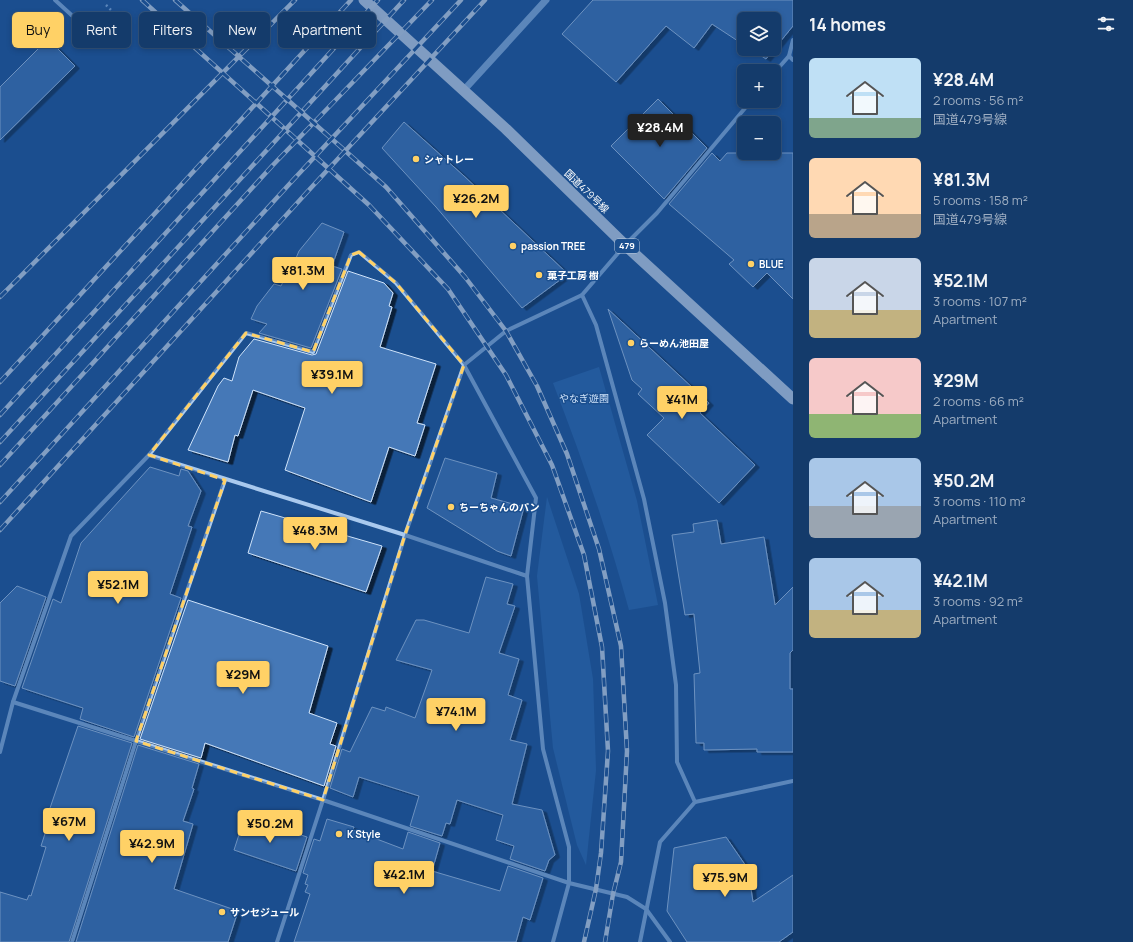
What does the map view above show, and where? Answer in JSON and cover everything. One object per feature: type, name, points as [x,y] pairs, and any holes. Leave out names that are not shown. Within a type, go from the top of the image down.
[{"type":"highway","name":"国道479号線","points":[[364,0],[506,129],[625,245],[793,399]]},
{"type":"street","points":[[55,0],[72,16]]},
{"type":"street","points":[[463,91],[546,0]]},
{"type":"street","points":[[781,65],[789,56],[793,40]]},
{"type":"street","points":[[789,56],[793,60]]},
{"type":"street","points":[[277,942],[323,800],[405,535],[464,365],[506,331],[582,295],[625,245],[657,213],[745,108]]},
{"type":"street","points":[[0,752],[14,702],[71,536],[149,455],[246,333],[313,352],[351,255],[359,252],[396,283],[464,365],[536,498],[527,576],[543,749],[569,847],[569,883],[553,942]]},
{"type":"street","points":[[582,295],[596,325],[644,499],[665,603],[676,684],[677,762],[695,802]]},
{"type":"street","points":[[149,455],[405,535],[527,576]]},
{"type":"street","points":[[72,942],[136,741],[225,480]]},
{"type":"street","points":[[14,702],[323,800],[569,883],[626,897],[646,909],[670,942]]},
{"type":"street","points":[[640,942],[660,842],[695,802],[793,781]]},
{"type":"path","points":[[106,5],[113,12]]},
{"type":"highlighted area","points":[[359,252],[396,283],[464,365],[405,535],[323,800],[136,741],[225,480],[149,455],[246,333],[313,352],[351,255]]},
{"type":"green space","name":"やなぎ遊園","points":[[599,367],[637,501],[658,605],[629,610],[594,496],[553,383]]},
{"type":"green space","points":[[547,497],[579,594],[593,679],[596,770],[586,865],[577,845],[553,748],[537,576]]},
{"type":"building","points":[[593,0],[793,0],[793,26],[781,41],[781,12],[737,12],[737,40],[712,24],[694,48],[666,26],[616,82],[562,34]]},
{"type":"building","points":[[39,48],[57,48],[75,66],[0,140],[0,87]]},
{"type":"building","points":[[762,56],[768,56],[766,59]]},
{"type":"building","points":[[658,99],[707,148],[664,199],[611,146]]},
{"type":"building","points":[[404,122],[568,274],[522,308],[436,207],[382,148]]},
{"type":"building","points":[[712,153],[720,161],[727,153],[737,153],[737,160],[781,160],[781,153],[793,153],[793,299],[767,273],[753,287],[729,264],[734,260],[669,204]]},
{"type":"building","points":[[322,223],[344,232],[332,266],[342,269],[311,348],[259,333],[267,324],[251,319],[257,306],[274,284],[281,286],[289,269],[291,270],[299,251]]},
{"type":"building","points":[[348,271],[384,283],[393,293],[389,306],[392,307],[380,347],[436,364],[417,423],[425,425],[415,456],[389,447],[371,502],[285,470],[305,408],[253,390],[238,436],[235,435],[228,462],[188,450],[218,386],[224,378],[232,381],[239,357],[254,339],[312,355],[316,354]]},
{"type":"building","points":[[608,309],[709,403],[700,413],[755,465],[719,503],[647,435],[664,418],[638,394],[642,389],[632,380]]},
{"type":"building","points":[[445,458],[497,473],[491,498],[524,507],[511,556],[497,551],[427,508]]},
{"type":"building","points":[[150,467],[179,476],[181,469],[188,471],[201,491],[188,526],[192,527],[170,594],[181,598],[134,737],[80,719],[83,708],[22,688],[53,599],[61,603],[81,543]]},
{"type":"building","points":[[261,511],[382,546],[366,592],[248,553]]},
{"type":"building","points":[[717,520],[721,544],[764,537],[775,605],[793,587],[793,650],[790,653],[790,689],[793,689],[793,752],[757,752],[757,749],[704,750],[704,743],[696,743],[694,674],[700,673],[694,614],[685,615],[672,535],[694,532],[693,524]]},
{"type":"building","points":[[486,577],[513,584],[507,604],[515,606],[499,653],[519,659],[508,695],[522,700],[510,740],[527,744],[512,804],[542,810],[555,855],[549,860],[545,871],[510,859],[514,846],[496,840],[503,815],[457,800],[450,824],[446,823],[442,836],[410,826],[419,796],[359,777],[353,797],[330,788],[342,749],[350,752],[372,707],[385,711],[386,707],[415,718],[432,670],[396,660],[416,620],[424,620],[469,633]]},
{"type":"building","points":[[17,586],[46,597],[15,686],[0,681],[0,603]]},
{"type":"building","points":[[188,600],[328,646],[309,713],[337,723],[330,744],[336,746],[324,786],[205,743],[201,758],[140,739]]},
{"type":"building","points":[[78,726],[132,743],[69,942],[0,942],[0,892],[27,900],[29,895],[31,896],[46,847],[41,846],[52,812],[49,811]]},
{"type":"building","points":[[138,745],[199,764],[192,788],[194,789],[183,821],[193,824],[174,889],[238,911],[228,942],[76,942]]},
{"type":"building","points":[[245,816],[307,837],[296,871],[234,850]]},
{"type":"building","points":[[327,819],[354,827],[353,830],[403,849],[408,832],[440,843],[432,871],[500,891],[508,866],[543,878],[530,920],[523,917],[516,942],[294,942],[310,894],[305,892],[308,885],[305,884],[308,875],[303,873],[314,839],[320,841]]},
{"type":"building","points":[[726,837],[748,869],[753,902],[793,875],[793,932],[779,942],[687,942],[667,911],[674,848]]},
{"type":"railway","points":[[142,0],[369,205],[448,289],[506,375],[552,465],[584,555],[602,647],[608,751],[601,853],[596,889],[584,942]]},
{"type":"railway","points":[[175,0],[386,187],[465,277],[506,331],[537,386],[567,454],[599,549],[621,646],[627,751],[621,862],[613,894],[605,942]]},
{"type":"railway","points":[[0,297],[295,0]]},
{"type":"railway","points":[[0,382],[351,0]]},
{"type":"railway","points":[[0,415],[378,0]]},
{"type":"railway","points":[[0,442],[404,0]]},
{"type":"railway","points":[[0,465],[273,165],[432,0]]},
{"type":"railway","points":[[0,502],[294,179],[461,0]]},
{"type":"railway","points":[[0,530],[309,190],[485,0]]},
{"type":"place","name":"シャトレー","points":[[416,159]]},
{"type":"place","name":"passion TREE","points":[[513,246]]},
{"type":"place","name":"BLUE","points":[[751,264]]},
{"type":"place","name":"菓子工房 樹","points":[[539,275]]},
{"type":"place","name":"らーめん池田屋","points":[[631,343]]},
{"type":"place","name":"ちーちゃんのパン","points":[[451,507]]},
{"type":"place","name":"K Style","points":[[339,834]]},
{"type":"place","name":"サンセジュール","points":[[222,912]]}]
